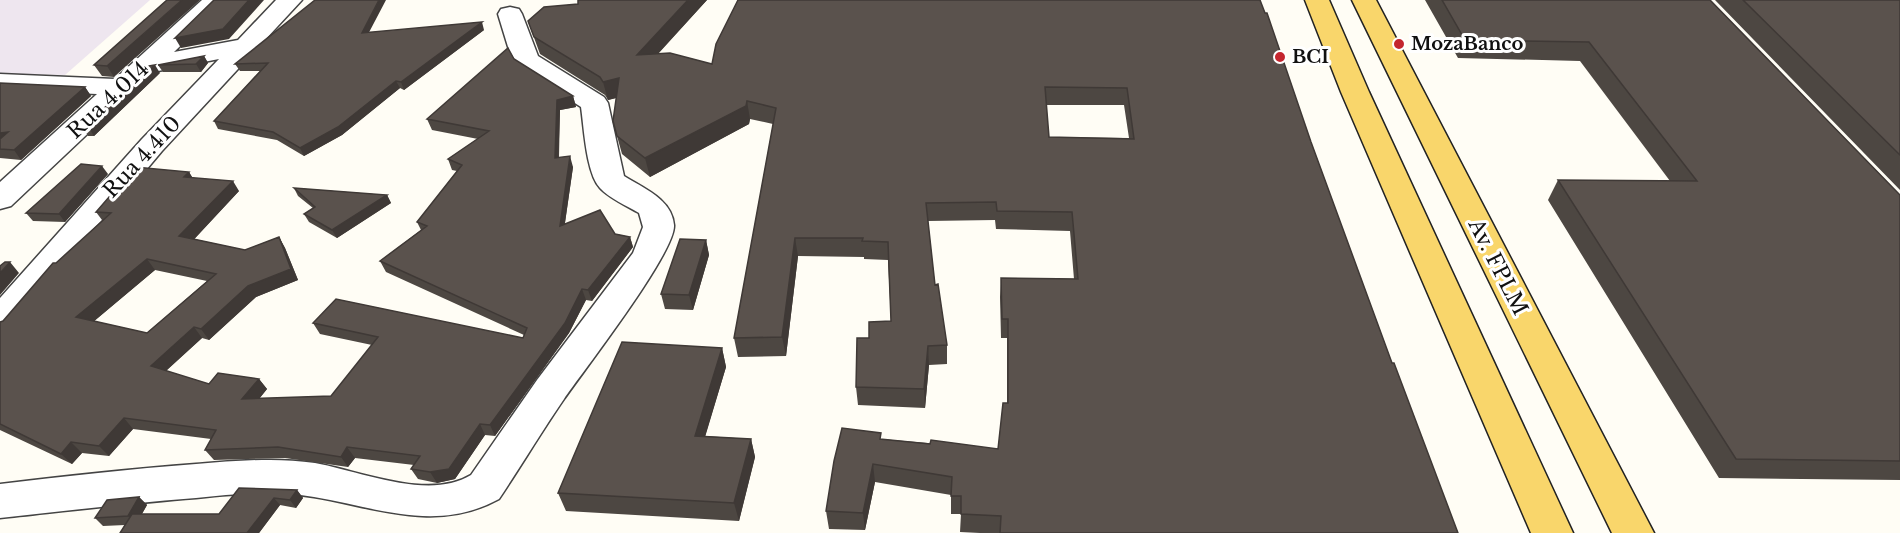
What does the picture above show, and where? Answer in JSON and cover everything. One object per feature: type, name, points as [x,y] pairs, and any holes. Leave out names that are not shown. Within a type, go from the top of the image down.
[{"type":"main road","points":[[1317,0],[1552,533]]},
{"type":"main road","name":"Av. FPLM","points":[[1364,0],[1633,533]]},
{"type":"main road","points":[[1382,149],[1438,148]]},
{"type":"street","name":"Rua 4.014","points":[[0,199],[216,0]]},
{"type":"street","name":"Rua 4.410","points":[[0,321],[152,144],[290,0]]},
{"type":"street","points":[[0,501],[137,485],[250,476],[311,480],[405,499],[439,503],[461,501],[477,495],[485,487],[550,390],[648,256],[659,227],[656,215],[650,206],[611,182],[606,170],[594,103],[528,61],[521,51],[510,14]]},
{"type":"street","points":[[144,66],[247,46]]},
{"type":"street","points":[[0,82],[122,87]]},
{"type":"shaded area","points":[[0,0],[150,0],[65,75],[0,74]]},
{"type":"building","points":[[167,0],[182,0],[107,66],[94,65]]},
{"type":"building","points":[[214,0],[249,0],[223,29],[175,38]]},
{"type":"building","points":[[315,0],[379,0],[362,33],[482,22],[401,82],[396,81],[338,127],[300,148],[273,132],[214,121],[268,63],[235,64]]},
{"type":"building","points":[[578,0],[688,0],[637,55],[670,53],[712,64],[716,44],[738,0],[1260,0],[1267,13],[1311,142],[1392,363],[1394,363],[1458,533],[1000,533],[1001,516],[961,514],[961,496],[951,496],[952,477],[873,464],[863,513],[826,511],[842,428],[881,433],[880,439],[930,444],[931,440],[998,449],[1003,403],[1008,403],[1008,319],[1002,319],[1001,278],[1078,279],[1072,212],[997,211],[996,202],[926,203],[935,285],[938,284],[947,345],[928,346],[924,389],[856,387],[857,338],[869,338],[869,322],[891,321],[888,242],[862,241],[863,238],[795,238],[782,337],[734,338],[776,108],[747,101],[746,106],[645,158],[617,136],[613,121],[619,78],[603,82],[600,77],[534,37],[528,21],[544,7],[578,4]],"holes":[[[1045,87],[1127,88],[1134,139],[1049,137]]]},
{"type":"building","points":[[1442,0],[1710,0],[1900,195],[1900,461],[1736,459],[1558,180],[1697,181],[1589,42],[1465,40]]},
{"type":"building","points":[[1743,0],[1900,0],[1900,155]]},
{"type":"building","points":[[508,48],[514,59],[573,96],[557,100],[555,158],[570,156],[560,226],[600,210],[615,234],[630,237],[588,290],[582,289],[565,323],[490,425],[480,424],[449,469],[430,472],[411,469],[420,456],[347,447],[341,457],[278,447],[205,450],[216,430],[124,418],[99,446],[71,442],[61,454],[0,424],[0,322],[53,263],[56,263],[111,213],[96,212],[135,167],[189,172],[184,177],[233,181],[179,236],[245,250],[279,237],[291,269],[248,286],[201,329],[194,327],[151,366],[209,384],[218,373],[259,379],[242,399],[331,396],[378,337],[313,323],[336,299],[523,338],[527,328],[380,261],[427,226],[417,222],[462,165],[448,159],[489,131],[427,119]],"holes":[[[147,259],[216,274],[147,333],[76,317]]]},
{"type":"building","points":[[204,56],[196,64],[158,65]]},
{"type":"building","points":[[155,65],[89,128],[83,128],[149,66]]},
{"type":"building","points":[[0,83],[85,87],[14,150],[0,149],[0,139],[8,132],[0,133]]},
{"type":"building","points":[[81,164],[102,166],[59,214],[26,213]]},
{"type":"building","points":[[294,188],[387,195],[332,230],[304,214],[315,207]]},
{"type":"building","points":[[680,239],[706,240],[689,295],[661,294]]},
{"type":"building","points":[[5,262],[10,262],[0,273],[0,266]]},
{"type":"building","points":[[622,342],[722,348],[695,436],[751,439],[734,503],[558,493]]},
{"type":"building","points":[[239,488],[297,490],[290,500],[274,498],[247,533],[120,533],[132,514],[219,514]]},
{"type":"building","points":[[139,497],[128,516],[95,518],[107,500]]},
{"type":"place","name":"MozaBanco","points":[[1399,44]]},
{"type":"place","name":"BCI","points":[[1280,57]]}]
